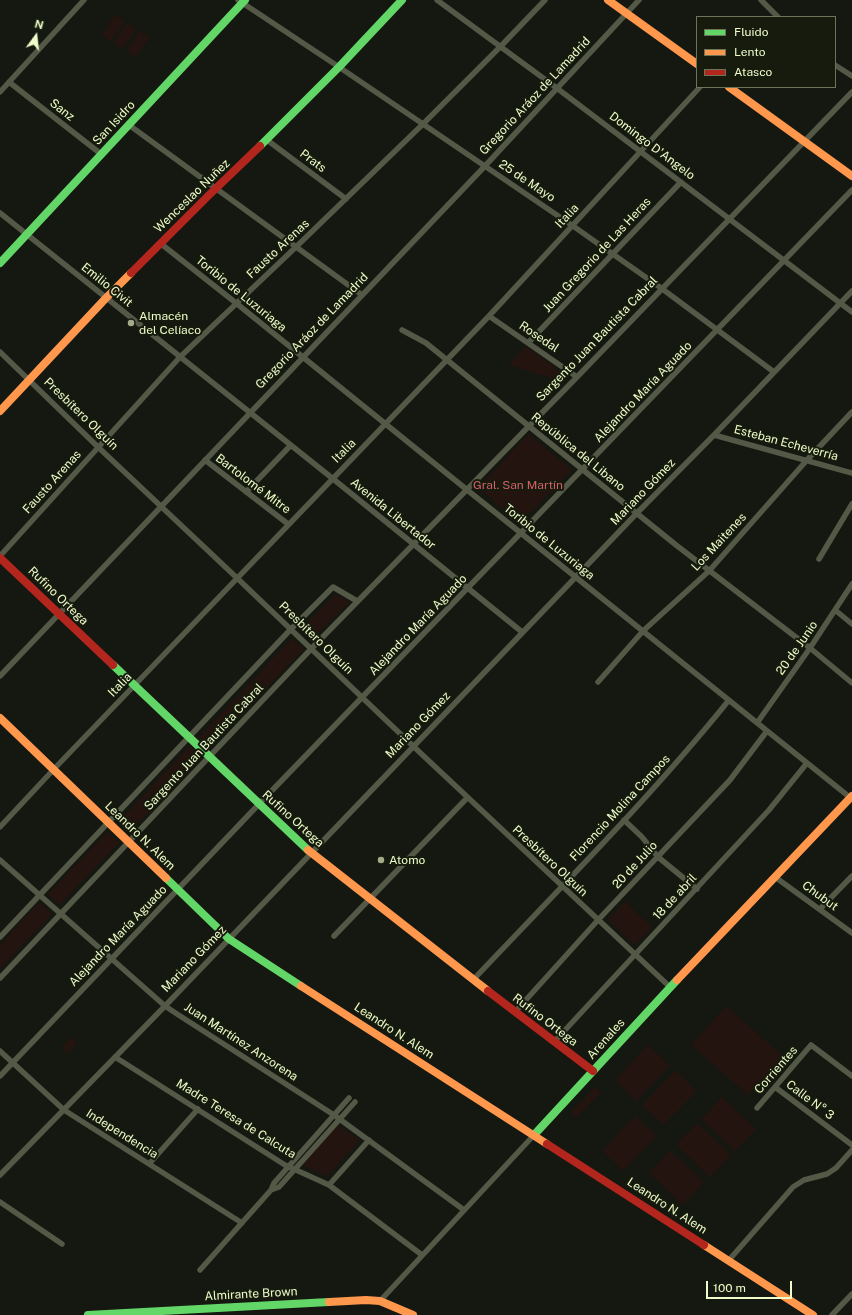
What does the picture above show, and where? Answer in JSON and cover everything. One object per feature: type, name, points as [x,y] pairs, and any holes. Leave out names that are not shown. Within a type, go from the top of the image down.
[{"type":"street","points":[[0,92],[84,0]]},
{"type":"street","name":"Wenceslao Nuñez","points":[[0,411],[106,298],[267,140],[402,0]]},
{"type":"street","name":"Domingo D'Angelo","points":[[438,0],[558,88],[640,152],[852,312]]},
{"type":"street","name":"Fausto Arenas","points":[[0,557],[180,357],[423,124],[545,0]]},
{"type":"street","points":[[608,0],[696,63]]},
{"type":"street","name":"Gregorio Aráoz de Lamadrid","points":[[0,676],[485,166],[639,0]]},
{"type":"street","points":[[760,0],[777,16]]},
{"type":"street","name":"25 de Mayo","points":[[242,1],[662,288],[774,372]]},
{"type":"street","name":"San Isidro","points":[[0,263],[242,1]]},
{"type":"street","points":[[836,66],[852,76]]},
{"type":"street","name":"Sanz","points":[[9,82],[101,154]]},
{"type":"street","name":"Italia","points":[[0,827],[332,478],[489,316],[699,88]]},
{"type":"street","points":[[730,88],[852,176]]},
{"type":"street","name":"Sargento Juan Bautista Cabral","points":[[0,978],[357,601],[577,377],[852,92]]},
{"type":"street","points":[[128,126],[217,188],[362,295]]},
{"type":"street","name":"Prats","points":[[267,140],[346,199]]},
{"type":"street","name":"Juan Gregorio de Las Heras","points":[[528,343],[681,182]]},
{"type":"street","name":"Alejandro María Aguado","points":[[0,1076],[258,804],[468,589],[852,190]]},
{"type":"street","name":"Emilio Civit","points":[[0,213],[250,412]]},
{"type":"street","name":"Toribio de Luzuriaga","points":[[160,244],[236,303],[521,534],[851,797]]},
{"type":"street","name":"Mariano Gómez","points":[[0,1174],[165,1006],[522,632],[852,291]]},
{"type":"street","name":"Rosedal","points":[[489,316],[577,377]]},
{"type":"street","name":"República del Libano","points":[[402,330],[426,343],[709,571],[810,648],[852,683]]},
{"type":"street","name":"Presbítero Olguín","points":[[0,352],[467,798],[670,987]]},
{"type":"street","name":"Avenida Libertador","points":[[250,412],[522,632]]},
{"type":"street","name":"Los Maitenes","points":[[598,682],[643,631],[709,571],[807,460],[852,412]]},
{"type":"street","name":"Esteban Echeverría","points":[[714,435],[852,473]]},
{"type":"street","points":[[246,492],[291,446]]},
{"type":"street","name":"Bartolomé Mitre","points":[[205,460],[288,524]]},
{"type":"street","points":[[819,559],[852,504]]},
{"type":"street","name":"Rufino Ortega","points":[[0,557],[209,758],[311,853],[473,980],[593,1071]]},
{"type":"street","name":"20 de Junio","points":[[757,723],[810,648],[852,584]]},
{"type":"street","name":"Sargento Juan Bautista Cabral","points":[[0,937],[291,629],[333,587],[357,601]]},
{"type":"street","points":[[835,610],[852,624]]},
{"type":"street","name":"Florencio Molina Campos","points":[[473,980],[691,748],[729,700]]},
{"type":"street","name":"Leandro N. Alem","points":[[0,718],[229,939],[813,1315]]},
{"type":"street","name":"20 de Julio","points":[[515,1012],[598,920],[730,780],[767,731]]},
{"type":"street","name":"18 de abril","points":[[554,1042],[769,810],[807,763]]},
{"type":"street","name":"Arenales","points":[[380,1302],[670,987],[851,797]]},
{"type":"street","points":[[334,936],[467,798]]},
{"type":"street","points":[[624,820],[642,837],[658,857],[697,889]]},
{"type":"street","name":"Juan Martínez Anzorena","points":[[0,860],[165,1006],[337,1117],[464,1210]]},
{"type":"street","points":[[820,909],[852,876]]},
{"type":"street","name":"Chubut","points":[[775,877],[852,932]]},
{"type":"street","name":"Corrientes","points":[[757,1108],[811,1045],[852,1076]]},
{"type":"street","name":"Independencia","points":[[0,1051],[64,1110],[242,1223]]},
{"type":"street","name":"Madre Teresa de Calcuta","points":[[115,1057],[288,1166],[329,1185],[422,1255]]},
{"type":"street","name":"Calle N° 3","points":[[775,1088],[852,1145]]},
{"type":"street","points":[[271,1190],[279,1186],[352,1100]]},
{"type":"street","points":[[149,1164],[198,1109]]},
{"type":"street","points":[[200,1270],[271,1190],[274,1183],[288,1166],[337,1117]]},
{"type":"street","points":[[329,1185],[369,1140]]},
{"type":"street","points":[[728,1260],[793,1187],[804,1180],[827,1174],[836,1168],[852,1150]]},
{"type":"street","points":[[0,1202],[62,1244]]},
{"type":"street","points":[[832,1315],[852,1294]]},
{"type":"street","name":"Almirante Brown","points":[[88,1315],[353,1300],[380,1302],[413,1315]]},
{"type":"green space","points":[[115,14],[125,21],[111,41],[102,35]]},
{"type":"green space","points":[[127,23],[137,29],[123,49],[113,43]]},
{"type":"green space","points":[[140,31],[150,37],[136,57],[126,51]]},
{"type":"green space","points":[[525,346],[564,374],[558,380],[509,365]]},
{"type":"green space","name":"Gral. San Martín","points":[[528,434],[572,470],[520,523],[478,488]]},
{"type":"green space","points":[[336,594],[349,602],[311,640],[300,630]]},
{"type":"green space","points":[[292,638],[304,649],[208,749],[197,739]]},
{"type":"green space","points":[[190,746],[202,757],[130,831],[119,821]]},
{"type":"green space","points":[[107,832],[119,843],[59,905],[48,894]]},
{"type":"green space","points":[[625,901],[652,927],[635,945],[608,920]]},
{"type":"green space","points":[[39,902],[52,914],[0,969],[0,945]]},
{"type":"green space","points":[[726,1006],[783,1056],[748,1095],[691,1045]]},
{"type":"green space","points":[[71,1037],[77,1043],[67,1054],[61,1048]]},
{"type":"green space","points":[[648,1045],[670,1066],[636,1101],[615,1080]]},
{"type":"green space","points":[[675,1070],[697,1091],[663,1125],[642,1105]]},
{"type":"green space","points":[[595,1087],[601,1093],[589,1105],[583,1099]]},
{"type":"green space","points":[[722,1097],[756,1129],[735,1151],[701,1119]]},
{"type":"green space","points":[[582,1100],[588,1106],[576,1118],[570,1112]]},
{"type":"green space","points":[[635,1116],[657,1136],[623,1171],[602,1151]]},
{"type":"green space","points":[[697,1123],[731,1155],[710,1177],[676,1145]]},
{"type":"green space","points":[[337,1125],[360,1140],[327,1176],[302,1165]]},
{"type":"green space","points":[[670,1151],[704,1182],[683,1205],[649,1173]]},
{"type":"traffic: fast","points":[[0,263],[245,0]]},
{"type":"traffic: fast","points":[[260,146],[339,67],[402,0]]},
{"type":"traffic: fast","points":[[113,665],[308,850]]},
{"type":"traffic: fast","points":[[166,878],[229,939],[301,986]]},
{"type":"traffic: fast","points":[[534,1135],[677,980]]},
{"type":"traffic: fast","points":[[88,1315],[329,1302]]},
{"type":"traffic: slow","points":[[608,0],[696,63]]},
{"type":"traffic: slow","points":[[730,88],[852,176]]},
{"type":"traffic: slow","points":[[0,411],[131,273]]},
{"type":"traffic: slow","points":[[0,718],[166,878]]},
{"type":"traffic: slow","points":[[677,980],[852,796]]},
{"type":"traffic: slow","points":[[308,850],[488,991]]},
{"type":"traffic: slow","points":[[301,986],[547,1144]]},
{"type":"traffic: slow","points":[[704,1245],[813,1315]]},
{"type":"traffic: slow","points":[[329,1302],[366,1300],[380,1301],[413,1315]]},
{"type":"traffic: jam","points":[[131,273],[260,146]]},
{"type":"traffic: jam","points":[[0,558],[113,665]]},
{"type":"traffic: jam","points":[[488,991],[593,1071]]},
{"type":"traffic: jam","points":[[547,1144],[704,1245]]},
{"type":"place","name":"Almacén del Celíaco","points":[[131,323]]},
{"type":"place","name":"Atomo","points":[[381,860]]}]
